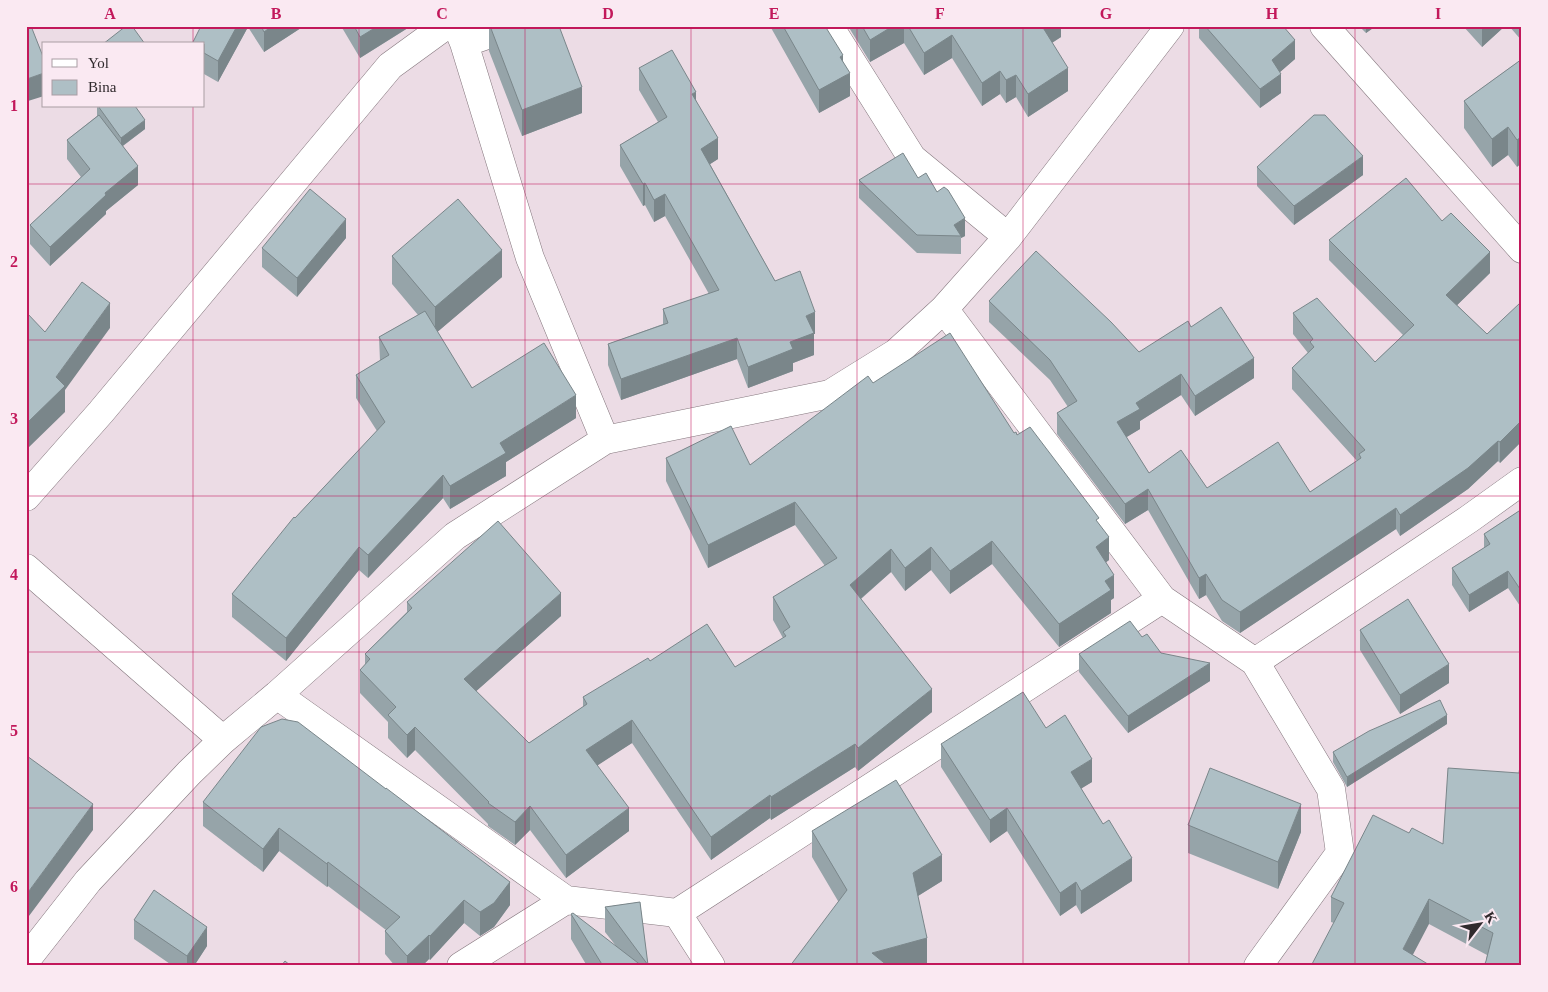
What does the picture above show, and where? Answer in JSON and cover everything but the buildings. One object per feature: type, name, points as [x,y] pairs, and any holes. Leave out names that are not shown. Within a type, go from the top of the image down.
[{"type":"street","points":[[26,497],[100,412],[390,66],[455,32],[513,26]]},
{"type":"street","points":[[829,26],[912,158],[1008,237]]},
{"type":"street","points":[[26,960],[88,881],[189,773],[223,740],[277,696],[455,536],[605,440],[830,394],[896,353],[944,308],[1008,237],[1170,26]]},
{"type":"street","points":[[1324,26],[1522,249]]},
{"type":"street","points":[[455,32],[530,258],[605,440]]},
{"type":"street","points":[[944,308],[1162,599],[1255,662],[1332,789],[1340,853],[1258,966]]},
{"type":"street","points":[[1255,662],[1469,519],[1522,481]]},
{"type":"street","points":[[26,568],[223,740]]},
{"type":"street","points":[[277,696],[566,900],[677,913],[1162,599]]},
{"type":"street","points":[[461,966],[566,900]]},
{"type":"street","points":[[677,913],[711,966]]}]
